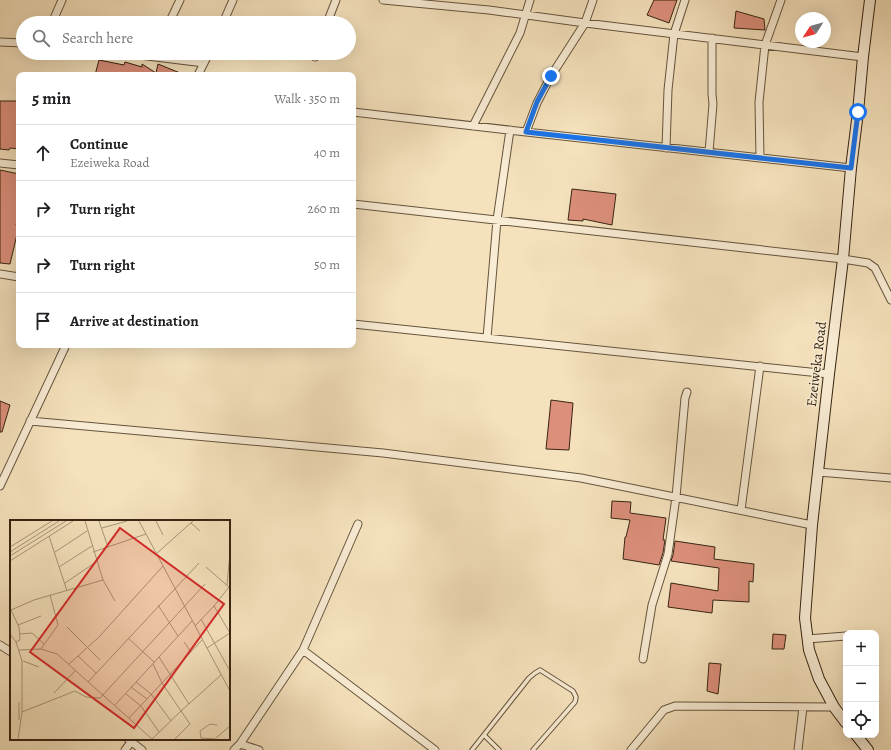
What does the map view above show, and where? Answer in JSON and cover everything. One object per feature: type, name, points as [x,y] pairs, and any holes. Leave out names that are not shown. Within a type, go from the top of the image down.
[{"type":"main road","name":"Ezeiweka Road","points":[[843,719],[834,708],[819,679],[808,650],[805,618],[812,525],[843,258],[851,168],[870,0]]},
{"type":"main road","points":[[858,738],[868,750]]},
{"type":"street","points":[[55,16],[62,0]]},
{"type":"street","points":[[172,16],[180,0]]},
{"type":"street","points":[[226,16],[233,0]]},
{"type":"street","points":[[330,16],[336,0]]},
{"type":"street","points":[[383,0],[489,10],[863,57]]},
{"type":"street","points":[[473,126],[520,33],[530,0]]},
{"type":"street","points":[[526,132],[537,102],[551,76],[585,23],[593,0]]},
{"type":"street","points":[[666,148],[668,90],[674,34],[685,0]]},
{"type":"street","points":[[760,158],[759,102],[765,45],[781,0]]},
{"type":"street","points":[[709,152],[713,104],[712,38]]},
{"type":"street","points":[[0,42],[16,43]]},
{"type":"street","points":[[185,60],[204,63]]},
{"type":"street","points":[[200,72],[205,60]]},
{"type":"street","points":[[356,112],[851,168]]},
{"type":"street","points":[[487,338],[497,220],[510,130]]},
{"type":"street","points":[[0,163],[16,165]]},
{"type":"street","points":[[356,204],[843,258],[868,263],[875,268],[891,300]]},
{"type":"street","points":[[0,274],[16,277]]},
{"type":"street","points":[[356,324],[829,374]]},
{"type":"street","points":[[0,486],[65,348]]},
{"type":"street","points":[[741,510],[760,366]]},
{"type":"street","points":[[643,659],[652,605],[668,554],[676,497],[685,398],[687,392]]},
{"type":"street","points":[[30,421],[383,453],[581,478],[812,525]]},
{"type":"street","points":[[818,472],[891,478]]},
{"type":"street","points":[[234,750],[240,744],[303,650],[358,524]]},
{"type":"street","points":[[807,639],[843,636]]},
{"type":"street","points":[[0,645],[10,651]]},
{"type":"street","points":[[303,650],[435,750]]},
{"type":"street","points":[[631,750],[664,710],[675,706],[834,708]]},
{"type":"street","points":[[798,750],[803,707]]},
{"type":"street","points":[[126,750],[129,740],[142,750]]},
{"type":"street","points":[[240,744],[259,750]]},
{"type":"lane","points":[[472,750],[529,678],[540,670],[573,690],[576,697],[575,702],[533,750]]},
{"type":"lane","points":[[484,735],[499,750]]},
{"type":"building","points":[[654,0],[677,0],[669,23],[647,15]]},
{"type":"building","points":[[736,11],[764,19],[765,30],[734,28]]},
{"type":"building","points":[[99,60],[124,65],[125,62],[142,67],[142,64],[154,72],[96,72]]},
{"type":"building","points":[[158,64],[178,72],[156,72]]},
{"type":"building","points":[[0,101],[16,101],[16,149],[0,149]]},
{"type":"building","points":[[0,170],[16,173],[16,239],[10,264],[0,263]]},
{"type":"building","points":[[572,189],[616,194],[612,225],[583,219],[583,221],[568,220]]},
{"type":"building","points":[[551,400],[573,403],[569,450],[546,449]]},
{"type":"building","points":[[0,401],[10,405],[2,432],[0,432]]},
{"type":"building","points":[[612,501],[631,502],[630,513],[666,518],[663,540],[665,540],[659,565],[623,559],[625,537],[630,520],[611,518]]},
{"type":"building","points":[[675,541],[715,547],[714,559],[754,564],[753,582],[749,581],[749,602],[713,600],[712,613],[668,607],[671,583],[718,591],[719,568],[671,561]]},
{"type":"building","points":[[773,634],[786,635],[784,649],[772,649]]},
{"type":"building","points":[[709,663],[721,664],[718,694],[707,691]]},
{"type":"route","points":[[551,76],[537,102],[526,132],[851,168],[858,112]]}]
